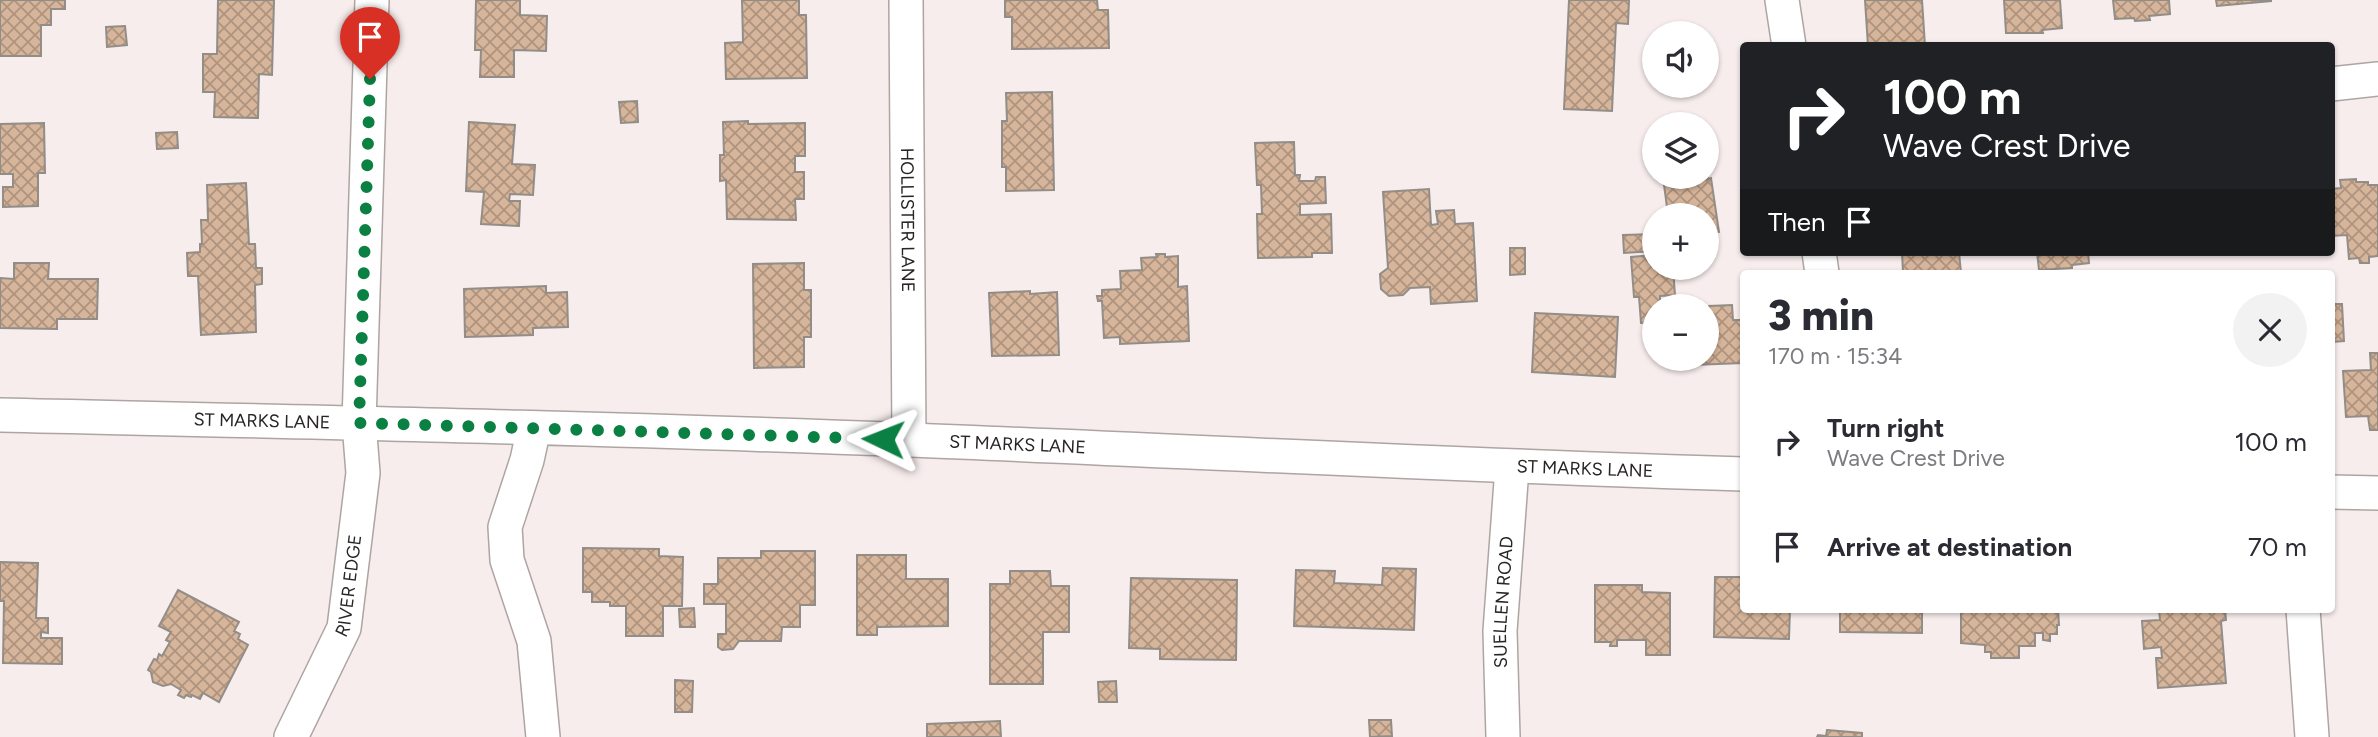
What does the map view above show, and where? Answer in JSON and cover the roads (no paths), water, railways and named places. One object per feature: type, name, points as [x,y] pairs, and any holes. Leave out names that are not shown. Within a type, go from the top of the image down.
[{"type":"street","name":"RIVER EDGE","points":[[291,737],[344,628],[363,473],[359,423],[372,0]]},
{"type":"street","name":"HOLLISTER LANE","points":[[906,0],[909,440]]},
{"type":"street","points":[[1782,0],[1788,42]]},
{"type":"street","points":[[2335,83],[2378,79]]},
{"type":"street","name":"ST MARKS LANE","points":[[0,415],[909,440],[1512,468],[1740,474]]},
{"type":"street","points":[[534,428],[527,460],[505,527],[507,560],[534,641],[543,737]]},
{"type":"street","name":"SUELLEN ROAD","points":[[1503,737],[1500,631],[1512,468]]},
{"type":"street","points":[[2335,492],[2378,493]]},
{"type":"street","points":[[2303,613],[2312,737]]}]
